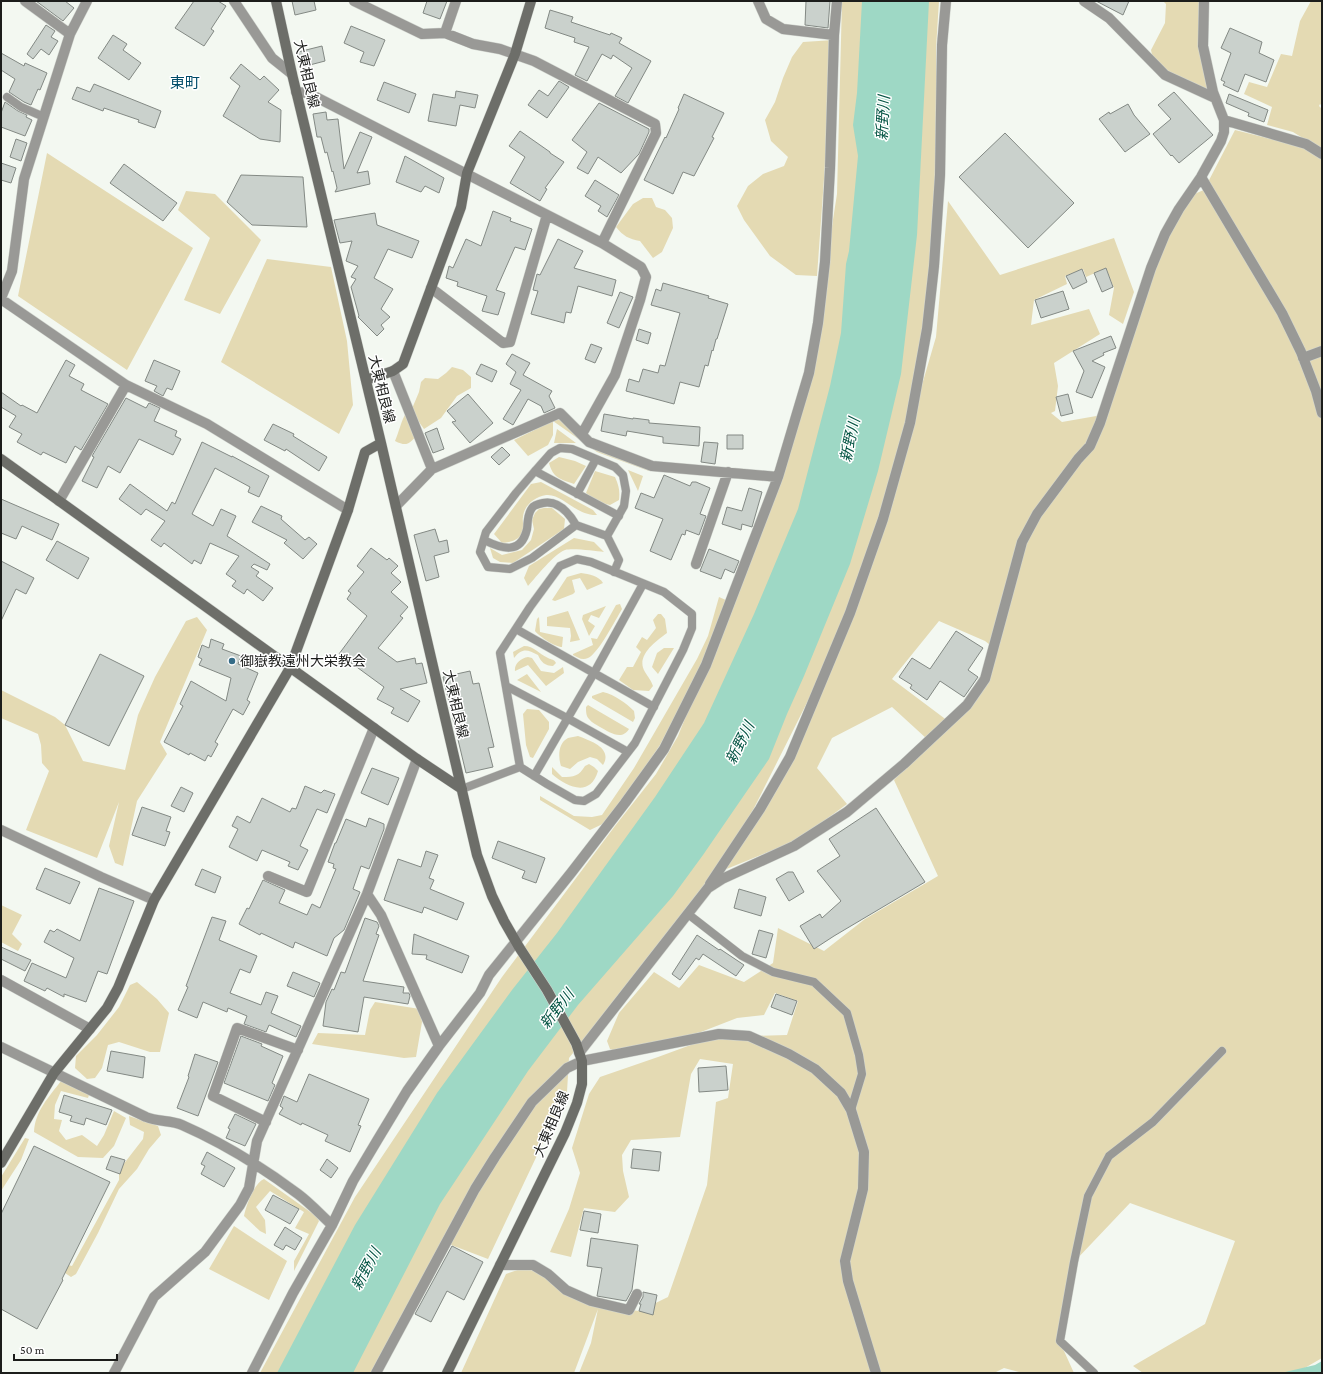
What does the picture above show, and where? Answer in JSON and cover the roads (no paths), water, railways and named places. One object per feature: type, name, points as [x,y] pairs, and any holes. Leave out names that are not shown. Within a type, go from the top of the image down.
[{"type":"street","points":[[26,1],[70,34]]},
{"type":"street","points":[[87,1],[70,34],[24,179],[12,271],[1,299],[126,385],[207,424],[348,510]]},
{"type":"street","points":[[234,1],[272,58],[292,74]]},
{"type":"street","name":"大東相良線","points":[[276,1],[296,92],[366,380],[478,855],[492,896],[517,944],[547,990],[576,1043],[581,1057],[582,1084],[577,1103],[565,1133],[447,1373]]},
{"type":"street","points":[[354,1],[422,34],[445,34],[473,44],[500,49],[534,61],[655,124],[656,133],[602,243]]},
{"type":"street","points":[[445,34],[456,1]]},
{"type":"street","points":[[366,380],[393,371],[403,364],[460,206],[467,173],[515,54],[531,1]]},
{"type":"street","points":[[758,1],[766,19],[783,29],[834,35]]},
{"type":"street","points":[[252,1373],[332,1225],[353,1181],[407,1091],[439,1046],[480,993],[489,975],[517,944],[625,803],[664,749],[706,666],[778,477],[809,373],[818,323],[825,262],[830,168],[834,35],[837,1]]},
{"type":"street","points":[[376,1373],[475,1189],[532,1102],[567,1068],[581,1057],[708,888],[760,808],[790,756],[850,613],[883,519],[910,423],[926,329],[934,266],[940,175],[942,45],[946,1]]},
{"type":"street","points":[[1084,1],[1109,18],[1165,74],[1215,98]]},
{"type":"street","points":[[708,888],[722,879],[794,846],[847,812],[904,764],[967,705],[985,680],[1022,542],[1037,514],[1078,459],[1090,446],[1100,422],[1151,268],[1165,234],[1179,208],[1201,177],[1221,141],[1224,132],[1224,120],[1215,98],[1203,46],[1204,1]]},
{"type":"street","points":[[296,92],[308,93],[467,173],[602,243],[641,267],[646,277],[640,300],[615,375],[582,434]]},
{"type":"street","points":[[1224,120],[1306,144],[1322,154]]},
{"type":"street","points":[[1201,177],[1282,314],[1303,358],[1322,413]]},
{"type":"street","points":[[431,288],[503,343],[510,342],[547,215]]},
{"type":"street","points":[[1303,358],[1322,351]]},
{"type":"street","points":[[393,371],[432,469]]},
{"type":"street","points":[[58,501],[126,385]]},
{"type":"street","points":[[396,506],[432,469],[560,413],[589,442],[652,466],[778,477]]},
{"type":"street","points":[[1,1163],[54,1073],[108,1008],[118,988],[154,900],[290,668],[348,510],[365,452],[381,443]]},
{"type":"street","points":[[1,459],[417,759],[462,789]]},
{"type":"street","points":[[696,564],[728,472]]},
{"type":"street","points":[[268,876],[307,892],[374,728]]},
{"type":"street","points":[[114,1373],[154,1297],[206,1252],[240,1206],[249,1188],[257,1141],[367,894],[417,759]]},
{"type":"street","points":[[1,830],[154,900]]},
{"type":"street","points":[[367,894],[381,915],[439,1046]]},
{"type":"street","points":[[1,980],[90,1029]]},
{"type":"street","points":[[266,1122],[213,1096],[237,1028],[298,1050]]},
{"type":"street","points":[[581,1057],[719,1034],[749,1036],[789,1054],[815,1069],[841,1093],[851,1110],[864,1152],[863,1189],[845,1261],[848,1281],[876,1373]]},
{"type":"street","points":[[1,1047],[155,1121],[179,1124],[208,1137],[253,1164],[299,1195],[332,1225]]},
{"type":"street","points":[[500,1265],[533,1265],[548,1274],[566,1290],[591,1302],[629,1310],[637,1294]]},
{"type":"lane","points":[[7,97],[21,107],[44,117]]},
{"type":"lane","points":[[576,525],[532,558],[510,569],[488,567],[480,552],[486,532],[516,493],[551,453],[560,448],[572,449],[615,467],[623,476],[626,491],[624,506],[607,536]]},
{"type":"lane","points":[[578,494],[596,459]]},
{"type":"lane","points":[[535,471],[619,516]]},
{"type":"lane","points":[[484,540],[498,547],[510,548],[518,546],[525,538],[528,518],[532,508],[535,505],[549,502],[554,503],[570,515],[576,525],[607,536],[619,560],[614,572]]},
{"type":"lane","points":[[577,559],[591,562],[643,584],[664,592],[692,614],[692,628],[683,650],[635,743],[596,794],[584,801],[575,800],[520,766],[500,653],[560,566],[577,559]]},
{"type":"lane","points":[[534,776],[594,673],[643,584]]},
{"type":"lane","points":[[516,629],[654,706]]},
{"type":"lane","points":[[506,686],[628,752]]},
{"type":"lane","points":[[462,789],[520,766]]},
{"type":"lane","points":[[688,914],[742,956],[773,972],[814,982],[847,1013],[859,1055],[862,1074],[851,1110]]},
{"type":"lane","points":[[1094,1373],[1060,1341],[1074,1262],[1088,1196],[1110,1156],[1153,1122],[1222,1051]]},
{"type":"water","name":"新野川","points":[[862,1],[929,1],[917,235],[901,374],[878,471],[850,564],[769,759],[673,896],[578,1005],[528,1071],[440,1204],[353,1373],[277,1373],[355,1225],[437,1093],[512,990],[557,933],[655,797],[704,723],[754,614],[798,509],[830,386],[841,333],[846,264],[849,251],[858,156],[853,125],[857,93]]},
{"type":"water","points":[[1322,1361],[1322,1373],[1281,1373],[1315,1365]]},
{"type":"place","name":"御嶽教遠州大栄教会","points":[[232,661]]},
{"type":"district","name":"東町","points":[[185,83]]}]
